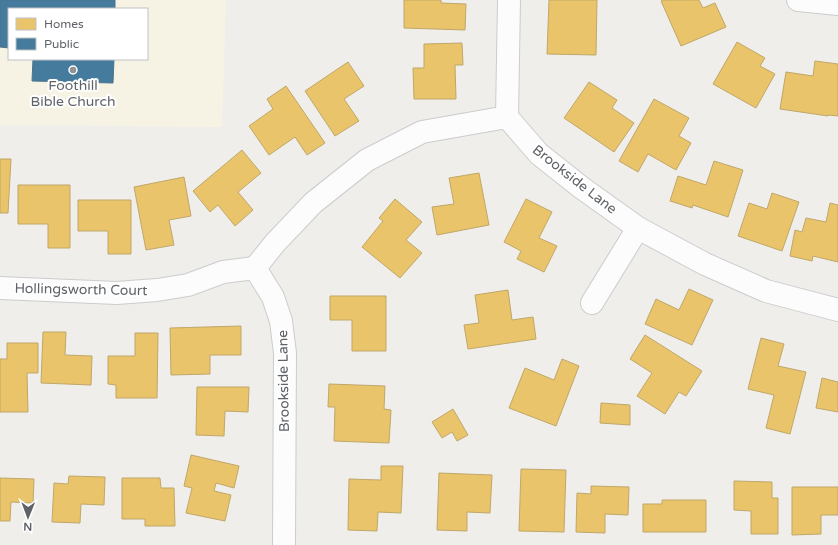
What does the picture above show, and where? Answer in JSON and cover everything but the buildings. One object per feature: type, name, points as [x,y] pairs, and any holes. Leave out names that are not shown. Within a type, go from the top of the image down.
[{"type":"street","points":[[255,268],[275,243],[313,203],[367,160],[422,132],[507,117],[509,0]]},
{"type":"street","points":[[798,0],[838,4]]},
{"type":"street","name":"Brookside Lane","points":[[507,117],[539,154],[582,188],[638,228],[705,264],[766,291],[838,310]]},
{"type":"street","points":[[592,303],[638,228]]},
{"type":"street","name":"Brookside Lane","points":[[255,268],[273,297],[282,321],[285,353],[284,545]]},
{"type":"street","name":"Hollingsworth Court","points":[[0,288],[117,293],[157,290],[188,285],[224,272],[255,268]]},
{"type":"shaded area","points":[[0,0],[226,0],[222,127],[0,125]]},
{"type":"place","name":"Foothill Bible Church","points":[[73,70]]}]
